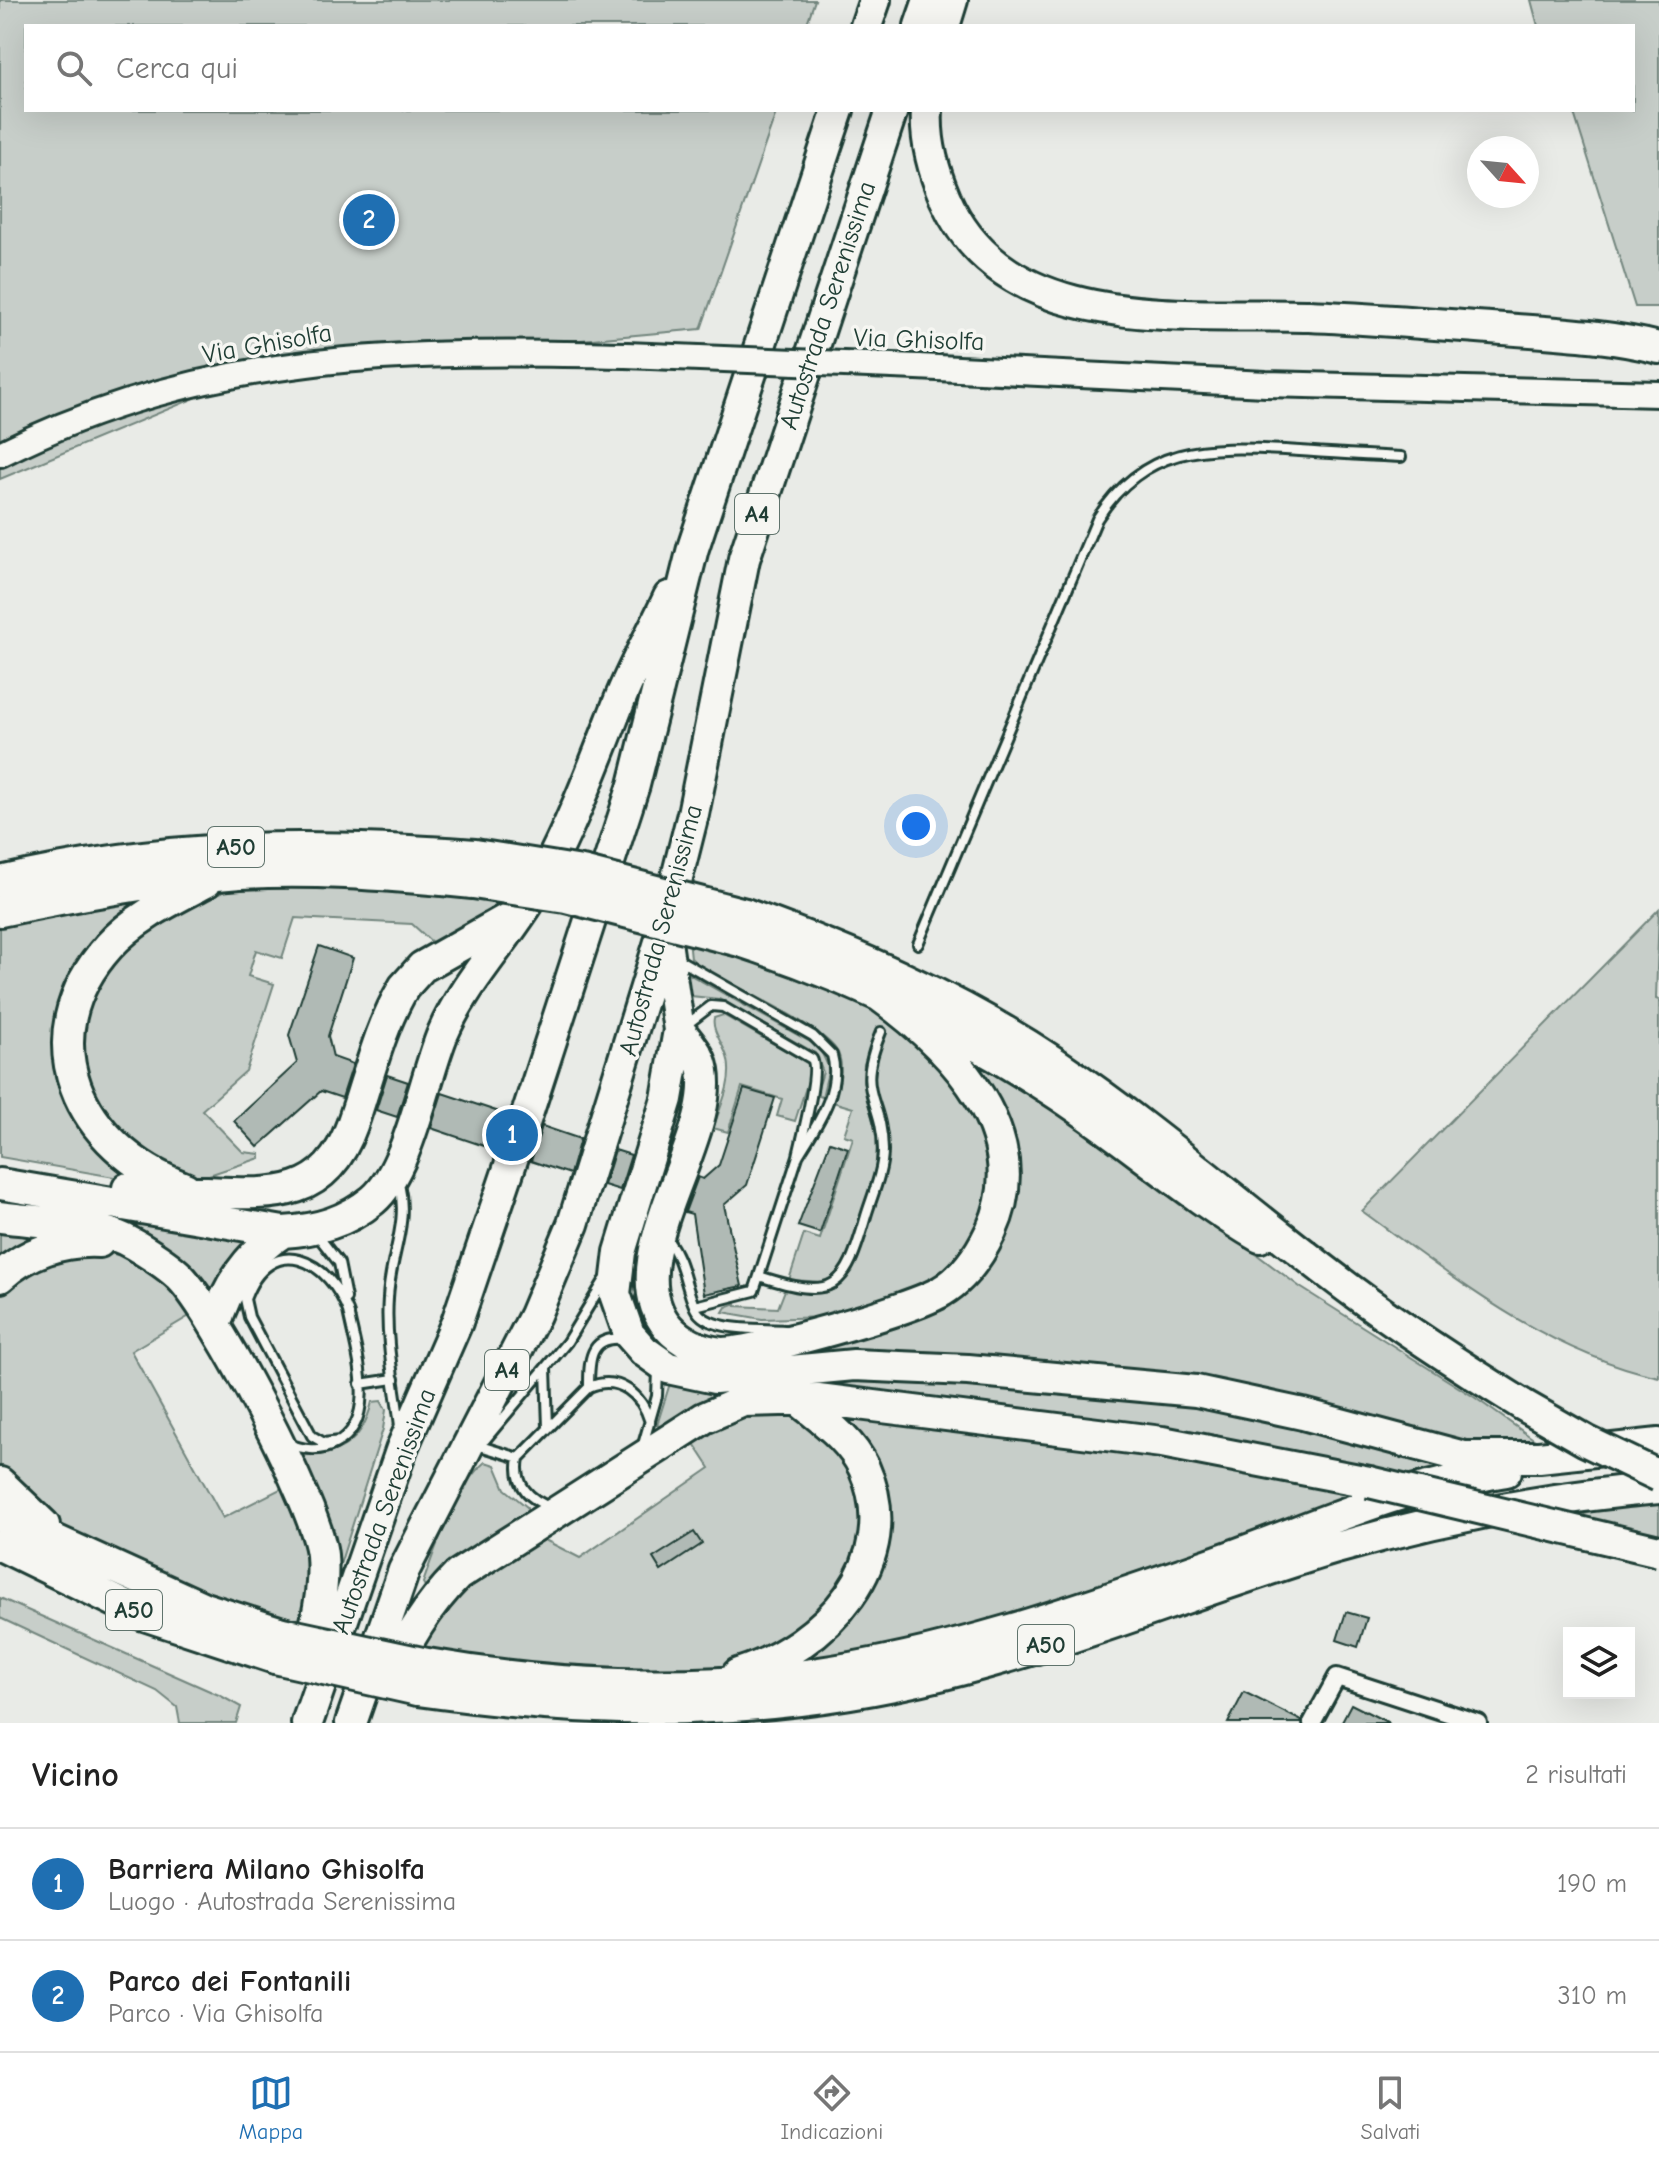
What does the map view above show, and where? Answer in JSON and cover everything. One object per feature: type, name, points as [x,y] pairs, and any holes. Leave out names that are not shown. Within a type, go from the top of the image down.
[{"type":"highway","points":[[867,24],[875,0]]},
{"type":"highway","points":[[921,24],[929,0]]},
{"type":"highway","points":[[945,24],[952,0]]},
{"type":"highway","name":"Autostrada Serenissima","points":[[307,1723],[402,1448],[457,1322],[592,915],[648,736],[693,548],[837,112]]},
{"type":"highway","name":"Autostrada Serenissima","points":[[351,1723],[404,1570],[535,1315],[573,1224],[666,941],[744,559],[891,112]]},
{"type":"highway","points":[[927,112],[929,152],[937,180],[951,213],[970,240],[1016,278],[1074,302],[1138,313],[1385,320],[1609,337],[1659,348]]},
{"type":"highway","points":[[0,1184],[283,1232],[313,1231],[329,1226],[373,1199],[396,1171],[444,1031],[467,988],[528,907],[576,813],[620,699],[693,548]]},
{"type":"highway","name":"A50","points":[[0,882],[139,856],[256,846],[333,846],[474,869],[595,875],[742,928],[890,972],[965,1010],[1053,1062],[1190,1163],[1353,1292],[1523,1405],[1586,1441],[1659,1476]]},
{"type":"highway","points":[[0,911],[106,890],[220,875],[474,869]]},
{"type":"highway","points":[[194,1192],[158,1177],[101,1133],[72,1084],[68,1037],[78,993],[110,944],[147,914],[220,875]]},
{"type":"highway","points":[[0,1166],[159,1193],[263,1195],[312,1182],[325,1171],[351,1128],[404,987],[422,967],[528,907]]},
{"type":"highway","points":[[742,928],[956,1033],[1052,1090],[1215,1212],[1353,1292]]},
{"type":"highway","points":[[666,941],[679,1030],[667,1099],[620,1252],[615,1294],[623,1323],[635,1341],[658,1363],[683,1374],[715,1378],[854,1365],[968,1370],[1135,1384],[1244,1400],[1464,1457],[1586,1454]]},
{"type":"highway","points":[[679,1030],[700,1059],[701,1095],[654,1252],[652,1280],[658,1309],[670,1329],[691,1345],[721,1353],[735,1352],[901,1308],[943,1291],[961,1276],[987,1240],[1001,1200],[1003,1158],[989,1113],[979,1094],[933,1037],[880,996]]},
{"type":"highway","points":[[0,1217],[89,1229],[133,1243],[179,1275],[215,1326],[312,1513],[322,1555],[317,1621],[291,1723]]},
{"type":"highway","points":[[215,1326],[241,1270],[258,1250],[283,1232]]},
{"type":"highway","points":[[0,1277],[33,1254],[68,1244],[133,1243]]},
{"type":"highway","points":[[367,1723],[413,1628],[434,1599],[478,1559],[704,1418],[743,1401],[776,1399],[801,1402],[818,1399],[1162,1442],[1369,1482],[1659,1551]]},
{"type":"highway","points":[[717,1681],[772,1659],[820,1629],[854,1592],[873,1547],[875,1504],[863,1466],[838,1433],[801,1402]]},
{"type":"highway","points":[[423,1677],[576,1682],[717,1681],[812,1674],[950,1646],[1204,1566],[1380,1500],[1586,1454],[1659,1444]]},
{"type":"highway","points":[[0,1483],[19,1504],[70,1546]]},
{"type":"highway","name":"A50","points":[[0,1545],[144,1615],[423,1677],[535,1706],[715,1708],[831,1696],[999,1659],[1390,1533],[1448,1519],[1600,1493],[1659,1488]]},
{"type":"highway","points":[[0,1515],[278,1645]]},
{"type":"street","name":"Via Ghisolfa","points":[[0,454],[55,429],[139,400],[265,369],[359,356],[420,353],[626,355],[1266,384],[1659,394]]},
{"type":"street","points":[[1312,1723],[1337,1677],[1478,1723]]},
{"type":"lane","points":[[918,944],[1097,519],[1112,497],[1162,460],[1194,450],[1228,447],[1401,457]]},
{"type":"lane","points":[[666,941],[813,1036],[832,1055],[834,1083],[824,1112],[798,1156]]},
{"type":"lane","points":[[679,1030],[705,1009],[716,1006],[812,1059],[816,1076],[798,1156],[754,1291],[695,1306]]},
{"type":"lane","points":[[759,1276],[802,1288],[821,1288],[836,1283],[854,1258],[883,1157],[882,1138],[867,1082],[869,1063],[881,1032]]},
{"type":"lane","points":[[396,1171],[405,1208],[388,1296],[387,1329],[402,1448]]},
{"type":"lane","points":[[268,1427],[282,1440],[300,1448],[321,1448],[340,1441],[359,1417],[360,1384],[339,1263],[313,1231]]},
{"type":"lane","points":[[661,1231],[680,1256],[701,1316],[719,1323],[816,1332]]},
{"type":"lane","points":[[457,1466],[480,1446],[546,1368],[574,1331],[620,1252]]},
{"type":"lane","points":[[340,1441],[324,1443],[312,1436],[249,1317],[245,1299],[265,1270],[285,1257],[293,1257],[311,1263],[336,1287],[349,1314]]},
{"type":"lane","points":[[589,1387],[589,1363],[594,1347],[605,1339],[635,1341]]},
{"type":"lane","points":[[638,1460],[657,1396],[658,1363]]},
{"type":"lane","points":[[546,1368],[548,1427]]},
{"type":"lane","points":[[360,1384],[394,1379]]},
{"type":"lane","points":[[557,1509],[540,1503],[523,1489],[518,1477],[519,1458],[589,1387],[606,1383],[628,1389],[643,1403],[651,1423]]},
{"type":"lane","points":[[480,1446],[519,1458]]},
{"type":"shaded area","points":[[0,0],[815,0],[807,24],[24,24],[24,112],[776,112],[701,329],[265,369],[0,479]]},
{"type":"shaded area","points":[[1531,0],[1659,0],[1659,307],[1635,307],[1574,112],[1635,112],[1635,24],[1537,24]]},
{"type":"shaded area","points":[[279,884],[507,898],[497,909],[434,944],[412,924],[295,918],[282,958],[256,950],[248,976],[274,984],[246,1071],[202,1110],[243,1152],[260,1154],[260,1158],[206,1176],[183,1174],[141,1155],[87,1096],[80,1020],[120,945],[201,901],[226,891]]},
{"type":"shaded area","points":[[166,889],[145,906],[59,1048],[142,1182],[0,1157],[0,918]]},
{"type":"shaded area","points":[[1659,909],[1656,999],[1659,1000],[1659,1377],[1577,1350],[1539,1331],[1466,1286],[1362,1211]]},
{"type":"shaded area","points":[[689,938],[854,993],[918,1036],[979,1114],[995,1174],[970,1250],[933,1285],[826,1317],[762,1319],[723,1312],[726,1307],[736,1303],[736,1306],[778,1308],[785,1290],[806,1292],[835,1289],[852,1272],[886,1163],[884,1125],[871,1078],[886,1032],[877,1028],[864,1064],[863,1081],[877,1137],[876,1167],[851,1255],[836,1277],[827,1282],[789,1280],[804,1234],[820,1239],[853,1138],[844,1135],[853,1108],[833,1102],[840,1078],[840,1059],[830,1043],[816,1031],[700,967],[691,958]]},
{"type":"shaded area","points":[[685,972],[819,1047],[829,1068],[822,1097],[816,1095],[823,1072],[815,1053],[719,999],[691,996]]},
{"type":"shaded area","points":[[723,1015],[809,1064],[811,1072],[795,1121],[777,1116],[782,1099],[742,1087],[728,1132],[713,1128],[729,1077],[728,1060],[714,1023],[714,1018]]},
{"type":"shaded area","points":[[966,1051],[1130,1159],[1300,1287],[1474,1397],[1545,1447],[1471,1449],[1295,1402],[688,1368],[643,1336],[631,1300],[634,1300],[651,1334],[681,1358],[905,1315],[1008,1214]]},
{"type":"shaded area","points":[[0,1192],[256,1236],[210,1296],[189,1273],[0,1209]]},
{"type":"shaded area","points":[[0,1225],[59,1234],[0,1266]]},
{"type":"shaded area","points":[[104,1252],[141,1260],[196,1312],[131,1351],[223,1518],[288,1485],[312,1541],[306,1630],[242,1613],[60,1527],[27,1498],[0,1466],[0,1292],[45,1261]]},
{"type":"shaded area","points":[[671,1380],[960,1380],[1251,1412],[1442,1466],[1443,1471],[1406,1481],[731,1391],[702,1402],[662,1427],[657,1425]]},
{"type":"shaded area","points":[[381,1401],[386,1410],[383,1429],[337,1574],[296,1455],[324,1453],[346,1445],[362,1428],[372,1402]]},
{"type":"shaded area","points":[[778,1413],[795,1417],[844,1453],[867,1532],[825,1613],[734,1665],[662,1677],[418,1653],[441,1614],[470,1585],[503,1561],[541,1538],[580,1558],[710,1468],[693,1442],[694,1437],[739,1416]]},
{"type":"shaded area","points":[[845,1414],[1191,1456],[1369,1494],[955,1637],[782,1670],[879,1563],[842,1421]]},
{"type":"shaded area","points":[[485,1462],[495,1465],[505,1489],[527,1507],[528,1514],[426,1588],[423,1583],[448,1518],[465,1486]]},
{"type":"shaded area","points":[[1659,1503],[1659,1542],[1565,1519],[1603,1509]]},
{"type":"shaded area","points":[[0,1598],[221,1696],[241,1707],[236,1723],[180,1723],[177,1707],[157,1691],[0,1618]]},
{"type":"building","points":[[319,946],[353,958],[328,1036],[333,1057],[353,1064],[342,1098],[321,1091],[258,1147],[234,1121],[297,1063],[289,1035]]},
{"type":"building","points":[[387,1075],[408,1082],[397,1117],[376,1110]]},
{"type":"building","points":[[744,1089],[775,1098],[747,1185],[724,1205],[742,1286],[704,1294],[692,1214],[685,1212],[698,1177],[703,1179],[719,1165]]},
{"type":"building","points":[[442,1093],[508,1115],[496,1150],[431,1128]]},
{"type":"building","points":[[542,1126],[580,1139],[570,1174],[531,1161]]},
{"type":"building","points":[[830,1142],[848,1148],[820,1233],[798,1226]]},
{"type":"building","points":[[615,1150],[631,1155],[620,1190],[604,1185]]},
{"type":"building","points":[[694,1532],[702,1544],[661,1571],[653,1558]]},
{"type":"building","points":[[1346,1612],[1367,1618],[1358,1647],[1337,1640]]},
{"type":"building","points":[[1244,1692],[1302,1721],[1301,1723],[1228,1723]]},
{"type":"building","points":[[1351,1704],[1389,1723],[1341,1723]]},
{"type":"place","name":"Parco dei Fontanili","points":[[369,220]]},
{"type":"place","name":"Barriera Milano Ghisolfa","points":[[512,1135]]}]
